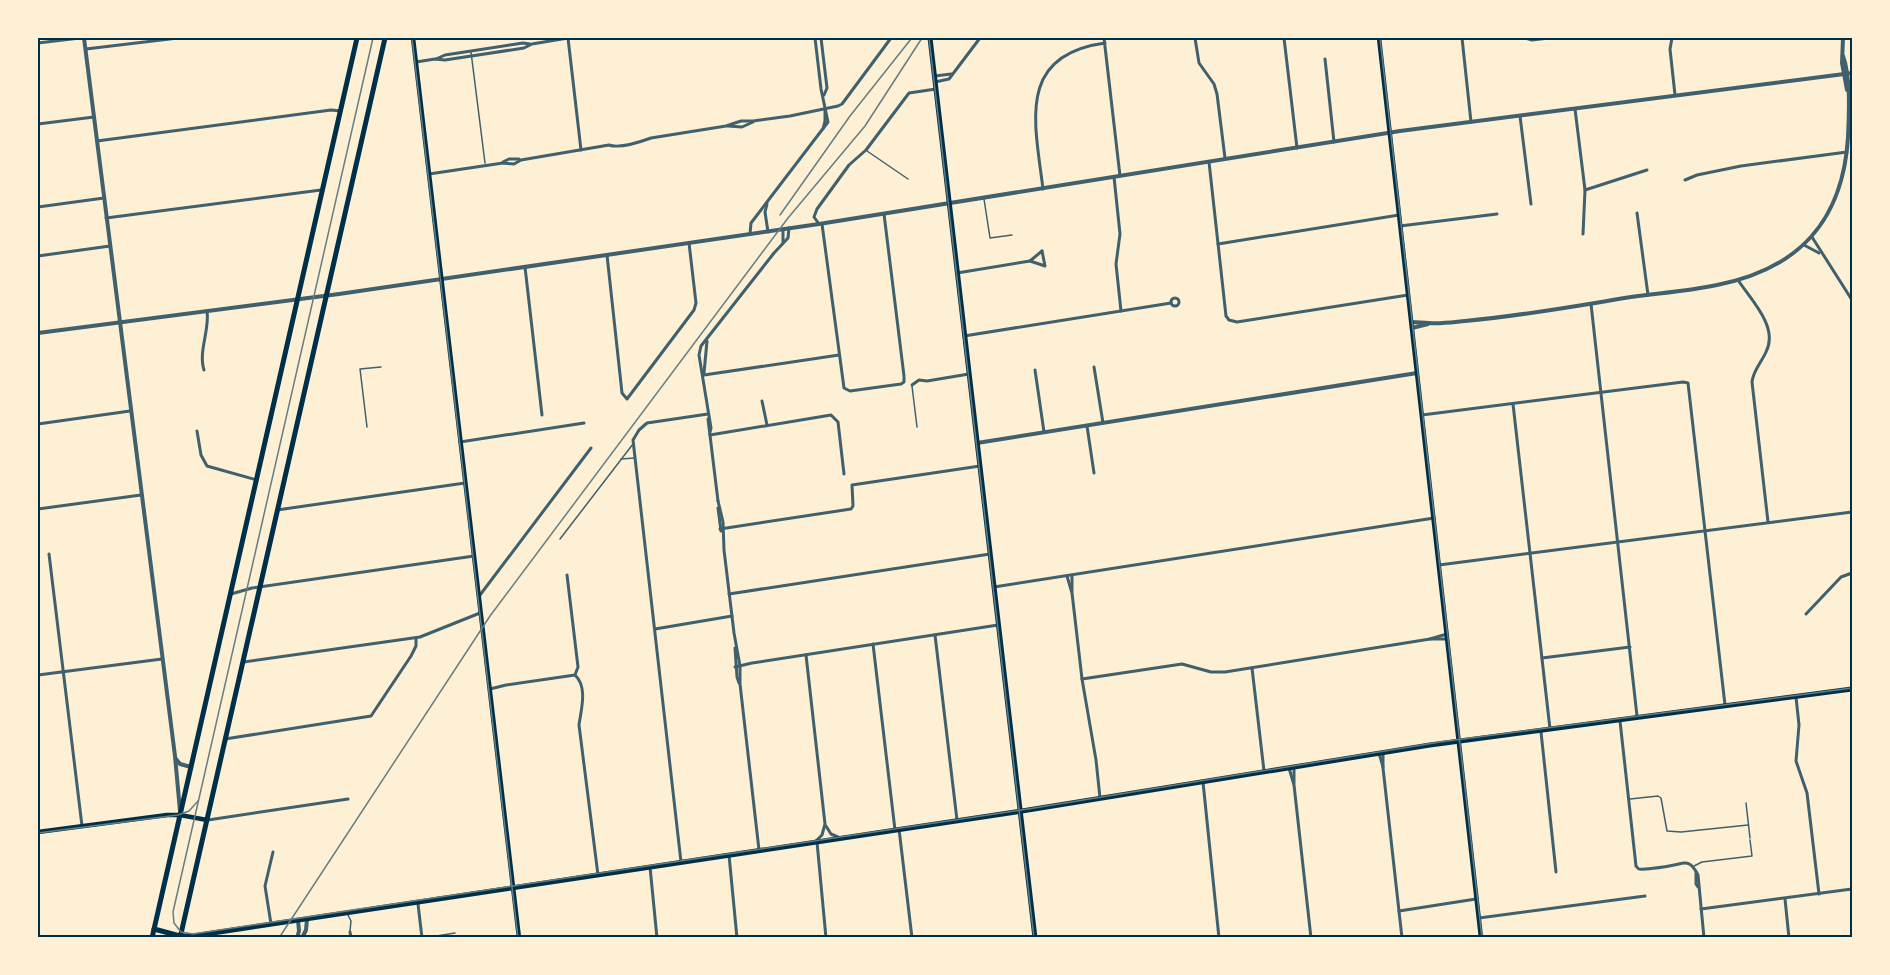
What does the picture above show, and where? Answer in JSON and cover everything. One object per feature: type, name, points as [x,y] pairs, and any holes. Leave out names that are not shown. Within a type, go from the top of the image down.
[{"type":"main road","points":[[152,938],[357,38]]},
{"type":"main road","points":[[180,937],[385,38]]},
{"type":"main road","points":[[413,38],[519,938]]},
{"type":"main road","points":[[930,38],[1035,938]]},
{"type":"main road","points":[[1379,38],[1481,938]]},
{"type":"main road","points":[[154,929],[180,937],[957,821],[1459,741],[1852,690]]},
{"type":"main road","points":[[38,832],[166,815],[207,820]]},
{"type":"street","points":[[38,43],[82,38],[86,50],[175,756],[180,815]]},
{"type":"street","points":[[86,50],[178,38]]},
{"type":"street","points":[[416,62],[445,55],[568,38],[581,150]]},
{"type":"street","points":[[750,234],[751,223],[823,129],[826,108],[821,89],[815,38],[821,38],[822,44],[827,88],[824,95]]},
{"type":"street","points":[[429,174],[502,163],[514,164],[521,160],[609,145],[617,147],[651,138],[726,126],[742,127],[753,121],[842,104],[891,38]]},
{"type":"street","points":[[884,214],[904,382],[845,390],[821,224],[814,217],[817,209],[849,165],[866,150],[909,93],[953,74],[980,38]]},
{"type":"street","points":[[1104,38],[1120,177]]},
{"type":"street","points":[[1195,38],[1198,60],[1214,84],[1217,94],[1225,159]]},
{"type":"street","points":[[1284,38],[1297,148]]},
{"type":"street","points":[[1462,38],[1472,122]]},
{"type":"street","points":[[1525,38],[1532,40],[1549,38]]},
{"type":"street","points":[[1672,38],[1670,49],[1676,96]]},
{"type":"street","points":[[1412,325],[1499,317],[1700,288],[1738,280],[1769,269],[1793,255],[1812,237],[1830,212],[1847,162],[1848,74],[1843,38]]},
{"type":"street","points":[[1043,189],[1035,111],[1041,84],[1049,69],[1066,55],[1080,48],[1105,43]]},
{"type":"street","points":[[435,59],[445,60],[524,48],[532,44]]},
{"type":"street","points":[[816,45],[822,44]]},
{"type":"street","points":[[1325,59],[1334,142]]},
{"type":"street","points":[[819,68],[825,67]]},
{"type":"street","points":[[38,333],[326,296],[785,230],[1390,133],[1848,74]]},
{"type":"street","points":[[1575,109],[1585,190],[1583,234]]},
{"type":"street","points":[[97,141],[331,110],[341,111]]},
{"type":"street","points":[[1520,116],[1531,204]]},
{"type":"street","points":[[38,124],[94,117]]},
{"type":"street","points":[[1685,180],[1697,175],[1741,166],[1847,152]]},
{"type":"street","points":[[1209,162],[1226,316],[1229,320],[1237,322],[1408,295]]},
{"type":"street","points":[[1585,190],[1647,170]]},
{"type":"street","points":[[1114,177],[1120,234],[1116,264],[1121,310]]},
{"type":"street","points":[[106,218],[323,190]]},
{"type":"street","points":[[38,207],[104,198]]},
{"type":"street","points":[[767,231],[765,212],[768,202]]},
{"type":"street","points":[[1638,213],[1648,294]]},
{"type":"street","points":[[1400,226],[1497,214]]},
{"type":"street","points":[[1218,244],[1399,215]]},
{"type":"street","points":[[759,850],[704,375],[699,353],[701,346],[788,238],[785,230]]},
{"type":"street","points":[[783,243],[785,230]]},
{"type":"street","points":[[1812,237],[1852,300]]},
{"type":"street","points":[[607,255],[622,393],[626,399],[630,398],[694,310],[696,303],[689,243]]},
{"type":"street","points":[[1804,245],[1821,254]]},
{"type":"street","points":[[38,256],[110,246]]},
{"type":"street","points":[[957,273],[1030,261],[1045,266],[1042,251],[1030,261]]},
{"type":"street","points":[[525,267],[542,415]]},
{"type":"street","points":[[1738,280],[1765,321],[1769,333],[1767,351],[1753,375],[1752,382],[1768,523]]},
{"type":"street","points":[[964,336],[1171,303]]},
{"type":"street","points":[[1591,304],[1638,717]]},
{"type":"street","points":[[204,370],[202,359],[207,311]]},
{"type":"street","points":[[704,375],[708,339]]},
{"type":"street","points":[[704,375],[839,355]]},
{"type":"street","points":[[1094,367],[1103,423]]},
{"type":"street","points":[[1035,370],[1044,432]]},
{"type":"street","points":[[977,443],[1417,373]]},
{"type":"street","points":[[912,385],[919,380],[927,381],[969,374]]},
{"type":"street","points":[[1422,416],[1688,383],[1725,706]]},
{"type":"street","points":[[762,401],[767,425]]},
{"type":"street","points":[[1513,404],[1550,729]]},
{"type":"street","points":[[38,424],[130,411]]},
{"type":"street","points":[[710,434],[827,414],[835,416],[838,422],[844,474]]},
{"type":"street","points":[[681,862],[633,443],[634,436],[644,424],[708,415]]},
{"type":"street","points":[[460,442],[584,423]]},
{"type":"street","points":[[1087,426],[1094,473]]},
{"type":"street","points":[[197,430],[201,455],[207,466],[257,480]]},
{"type":"street","points":[[479,597],[591,448]]},
{"type":"street","points":[[722,530],[851,509],[852,485],[980,466]]},
{"type":"street","points":[[278,510],[465,483]]},
{"type":"street","points":[[38,509],[141,495]]},
{"type":"street","points":[[1439,565],[1852,512]]},
{"type":"street","points":[[994,587],[1434,518]]},
{"type":"street","points":[[49,554],[82,826]]},
{"type":"street","points":[[729,594],[990,554]]},
{"type":"street","points":[[231,594],[252,588],[474,556]]},
{"type":"street","points":[[1806,614],[1841,578],[1852,573]]},
{"type":"street","points":[[567,575],[578,667],[575,675]]},
{"type":"street","points":[[1069,576],[1100,798]]},
{"type":"street","points":[[243,663],[416,638],[432,634],[481,613]]},
{"type":"street","points":[[655,629],[732,616]]},
{"type":"street","points":[[738,665],[998,625]]},
{"type":"street","points":[[935,635],[957,821]]},
{"type":"street","points":[[1082,679],[1182,663],[1216,672],[1252,668],[1447,637]]},
{"type":"street","points":[[225,739],[371,716],[411,656],[416,646],[416,638]]},
{"type":"street","points":[[873,644],[888,771],[912,938]]},
{"type":"street","points":[[1542,658],[1630,647]]},
{"type":"street","points":[[806,655],[825,821],[822,836],[814,842],[826,938]]},
{"type":"street","points":[[38,675],[162,658]]},
{"type":"street","points":[[1252,668],[1264,772]]},
{"type":"street","points":[[490,689],[575,675]]},
{"type":"street","points":[[575,675],[579,680],[583,703],[579,725],[598,875]]},
{"type":"street","points":[[1796,697],[1799,725],[1796,761],[1807,793],[1819,894]]},
{"type":"street","points":[[1620,720],[1638,868],[1669,866],[1676,863],[1688,863],[1693,866],[1696,871],[1704,938]]},
{"type":"street","points":[[1541,730],[1556,872]]},
{"type":"street","points":[[1381,753],[1402,938]]},
{"type":"street","points":[[175,756],[180,764],[191,767]]},
{"type":"street","points":[[1292,767],[1311,938]]},
{"type":"street","points":[[1203,782],[1220,938]]},
{"type":"street","points":[[207,820],[348,799]]},
{"type":"street","points":[[825,821],[831,834],[842,838]]},
{"type":"street","points":[[273,852],[266,886],[274,923]]},
{"type":"street","points":[[729,855],[737,938]]},
{"type":"street","points":[[650,867],[657,938]]},
{"type":"street","points":[[1701,909],[1852,890]]},
{"type":"street","points":[[1479,918],[1645,896]]},
{"type":"street","points":[[1399,911],[1476,899]]},
{"type":"street","points":[[1785,899],[1789,938]]},
{"type":"street","points":[[418,902],[423,938]]},
{"type":"street","points":[[302,938],[306,930],[307,918]]},
{"type":"street","points":[[297,938],[298,920]]},
{"type":"street","points":[[351,932],[351,938]]},
{"type":"lane","points":[[471,51],[485,165]]},
{"type":"lane","points":[[866,150],[908,179]]},
{"type":"lane","points":[[984,198],[990,238],[1012,235]]},
{"type":"lane","points":[[367,427],[360,369],[381,367]]},
{"type":"lane","points":[[912,385],[917,427]]},
{"type":"lane","points":[[560,539],[633,443]]},
{"type":"lane","points":[[621,459],[635,458]]},
{"type":"lane","points":[[1629,799],[1658,796],[1661,798],[1667,831],[1681,832],[1748,825]]},
{"type":"lane","points":[[1693,866],[1702,862],[1752,856],[1746,803]]},
{"type":"lane","points":[[346,913],[351,921],[351,932]]},
{"type":"lane","points":[[423,938],[455,933]]},
{"type":"tram line","points":[[373,38],[173,912],[174,923],[181,932],[193,934],[1028,809],[1440,742],[1852,688]]},
{"type":"tram line","points":[[412,38],[518,938]]},
{"type":"tram line","points":[[929,38],[1034,938]]},
{"type":"tram line","points":[[1380,38],[1482,938]]},
{"type":"tram line","points":[[38,833],[178,815],[189,811],[198,801]]},
{"type":"railway","points":[[279,938],[490,616],[788,218],[865,126],[922,38]]},
{"type":"railway","points":[[780,215],[850,116],[911,39]]}]
